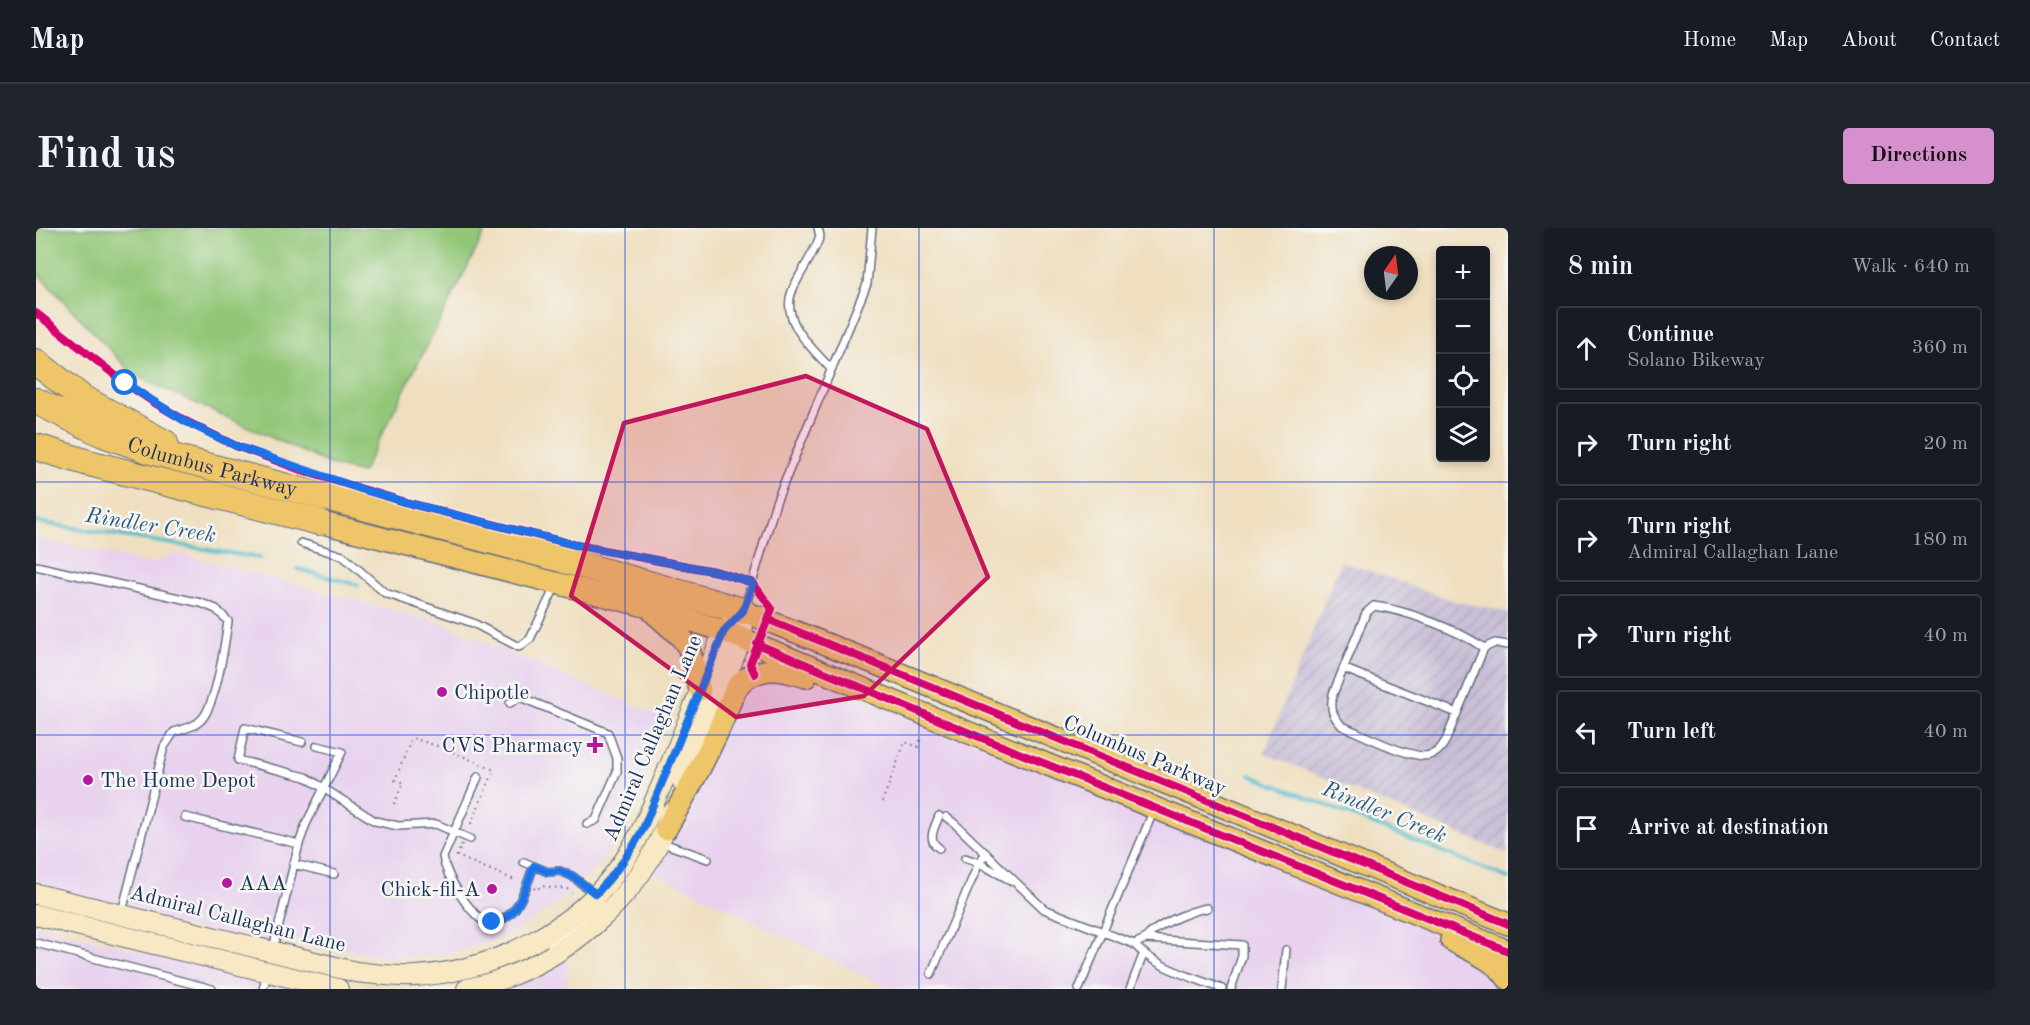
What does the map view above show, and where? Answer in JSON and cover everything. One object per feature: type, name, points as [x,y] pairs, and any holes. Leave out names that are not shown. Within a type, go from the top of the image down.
[{"type":"highway","points":[[36,362],[82,398],[219,470]]},
{"type":"highway","name":"Columbus Parkway","points":[[36,401],[75,422],[128,444],[554,557],[743,611]]},
{"type":"highway","name":"Columbus Parkway","points":[[36,447],[71,459],[320,522]]},
{"type":"highway","points":[[36,467],[161,493],[295,516]]},
{"type":"main road","name":"Columbus Parkway","points":[[320,522],[649,607],[733,634],[1508,951]]},
{"type":"main road","points":[[649,607],[681,637],[689,648],[700,690]]},
{"type":"main road","name":"Admiral Callaghan Lane","points":[[467,989],[495,981],[534,965],[569,944],[601,919],[640,875],[663,835],[743,611]]},
{"type":"main road","name":"Columbus Parkway","points":[[743,611],[1508,924]]},
{"type":"main road","name":"Admiral Callaghan Lane","points":[[36,894],[347,970],[413,976],[450,972],[488,962],[525,946],[572,916],[613,877],[633,847],[653,805],[700,690],[733,634]]},
{"type":"main road","points":[[663,835],[712,747],[736,689],[743,680],[755,674],[780,669],[930,716]]},
{"type":"main road","points":[[1155,808],[1159,802],[1169,801],[1278,842],[1328,851]]},
{"type":"main road","points":[[1369,895],[1489,961],[1498,967],[1508,979]]},
{"type":"main road","points":[[36,915],[265,980],[338,989]]},
{"type":"lane","points":[[818,228],[820,236],[792,291],[788,306],[803,338],[831,369]]},
{"type":"lane","points":[[743,611],[776,502],[867,284],[872,228]]},
{"type":"lane","points":[[301,543],[343,556],[385,593],[473,623],[519,647],[530,639],[557,584]]},
{"type":"lane","points":[[36,566],[201,603],[216,609],[228,621],[224,652],[214,691],[202,719],[192,727],[174,732],[164,747],[121,915]]},
{"type":"lane","points":[[1484,648],[1469,637],[1391,608],[1374,606],[1366,613],[1333,694],[1330,708],[1342,726],[1413,756],[1429,756],[1440,750],[1484,648],[1495,643],[1508,645]]},
{"type":"lane","points":[[1345,669],[1457,713]]},
{"type":"lane","points":[[510,703],[519,697],[608,733],[617,758],[617,772],[596,820],[588,824]]},
{"type":"lane","points":[[302,742],[245,728],[238,760],[306,777],[375,821],[398,826],[436,824],[470,839]]},
{"type":"lane","points":[[265,980],[299,844],[306,824],[342,752],[317,746]]},
{"type":"lane","points":[[478,777],[443,857],[445,869],[474,912],[484,922],[500,921],[513,914],[534,866]]},
{"type":"lane","points":[[1078,989],[1155,808]]},
{"type":"lane","points":[[184,817],[299,844]]},
{"type":"lane","points":[[939,848],[934,845],[931,837],[942,817],[954,823],[1044,909],[1134,944],[1143,955],[1222,989]]},
{"type":"lane","points":[[663,835],[708,859]]},
{"type":"lane","points":[[931,974],[979,863],[986,853]]},
{"type":"lane","points":[[965,858],[1020,885]]},
{"type":"lane","points":[[524,862],[548,872],[560,871],[572,876],[600,898],[599,906],[569,932],[543,950],[534,965]]},
{"type":"lane","points":[[293,864],[334,874]]},
{"type":"lane","points":[[1145,939],[1150,932],[1185,914],[1207,908]]},
{"type":"lane","points":[[1134,944],[1145,939],[1242,945],[1242,956],[1231,989]]},
{"type":"lane","points":[[36,943],[212,989]]},
{"type":"lane","points":[[1282,989],[1286,950]]},
{"type":"lane","points":[[1130,989],[1143,955]]},
{"type":"path","points":[[882,802],[905,742],[918,747],[921,738]]},
{"type":"highlighted area","points":[[806,376],[927,429],[988,577],[864,696],[736,717],[571,596],[624,423]]},
{"type":"shaded area","points":[[36,538],[152,564],[177,553],[438,622],[667,719],[633,808],[617,838],[598,865],[574,890],[532,921],[500,938],[464,949],[431,956],[396,957],[359,953],[299,939],[268,946],[36,892]]},
{"type":"shaded area","points":[[1341,561],[1454,601],[1508,612],[1508,854],[1264,753]]},
{"type":"shaded area","points":[[744,679],[813,679],[1369,895],[1490,959],[1508,989],[890,989],[645,867]]},
{"type":"shaded area","points":[[36,925],[296,989],[36,989]]},
{"type":"shaded area","points":[[568,956],[566,989],[503,989],[539,974]]},
{"type":"green space","points":[[36,228],[487,228],[362,473],[334,466],[134,375],[36,272]]},
{"type":"waterway","name":"Rindler Creek","points":[[36,522],[260,558]]},
{"type":"waterway","name":"Rindler Creek","points":[[298,569],[358,585]]},
{"type":"waterway","name":"Rindler Creek","points":[[1250,775],[1508,878]]},
{"type":"cycle path","points":[[36,313],[125,383],[153,402],[236,446],[306,472],[412,504],[576,545],[718,572],[753,583],[772,609],[750,664],[755,674]]},
{"type":"cycle path","points":[[767,619],[1508,924]]},
{"type":"cycle path","points":[[757,644],[977,736],[1508,951]]},
{"type":"place","name":"Chipotle","points":[[442,692]]},
{"type":"place","name":"CVS Pharmacy","points":[[595,745]]},
{"type":"place","name":"The Home Depot","points":[[88,780]]},
{"type":"place","name":"AAA","points":[[227,883]]},
{"type":"place","name":"Chick-fil-A","points":[[492,889]]},
{"type":"route","points":[[125,383],[186,422],[236,446],[306,472],[487,524],[608,552],[718,572],[753,583],[743,611],[724,631],[643,829],[613,877],[596,894],[572,876],[560,871],[548,872],[534,866],[513,914],[500,921],[492,922]]}]
